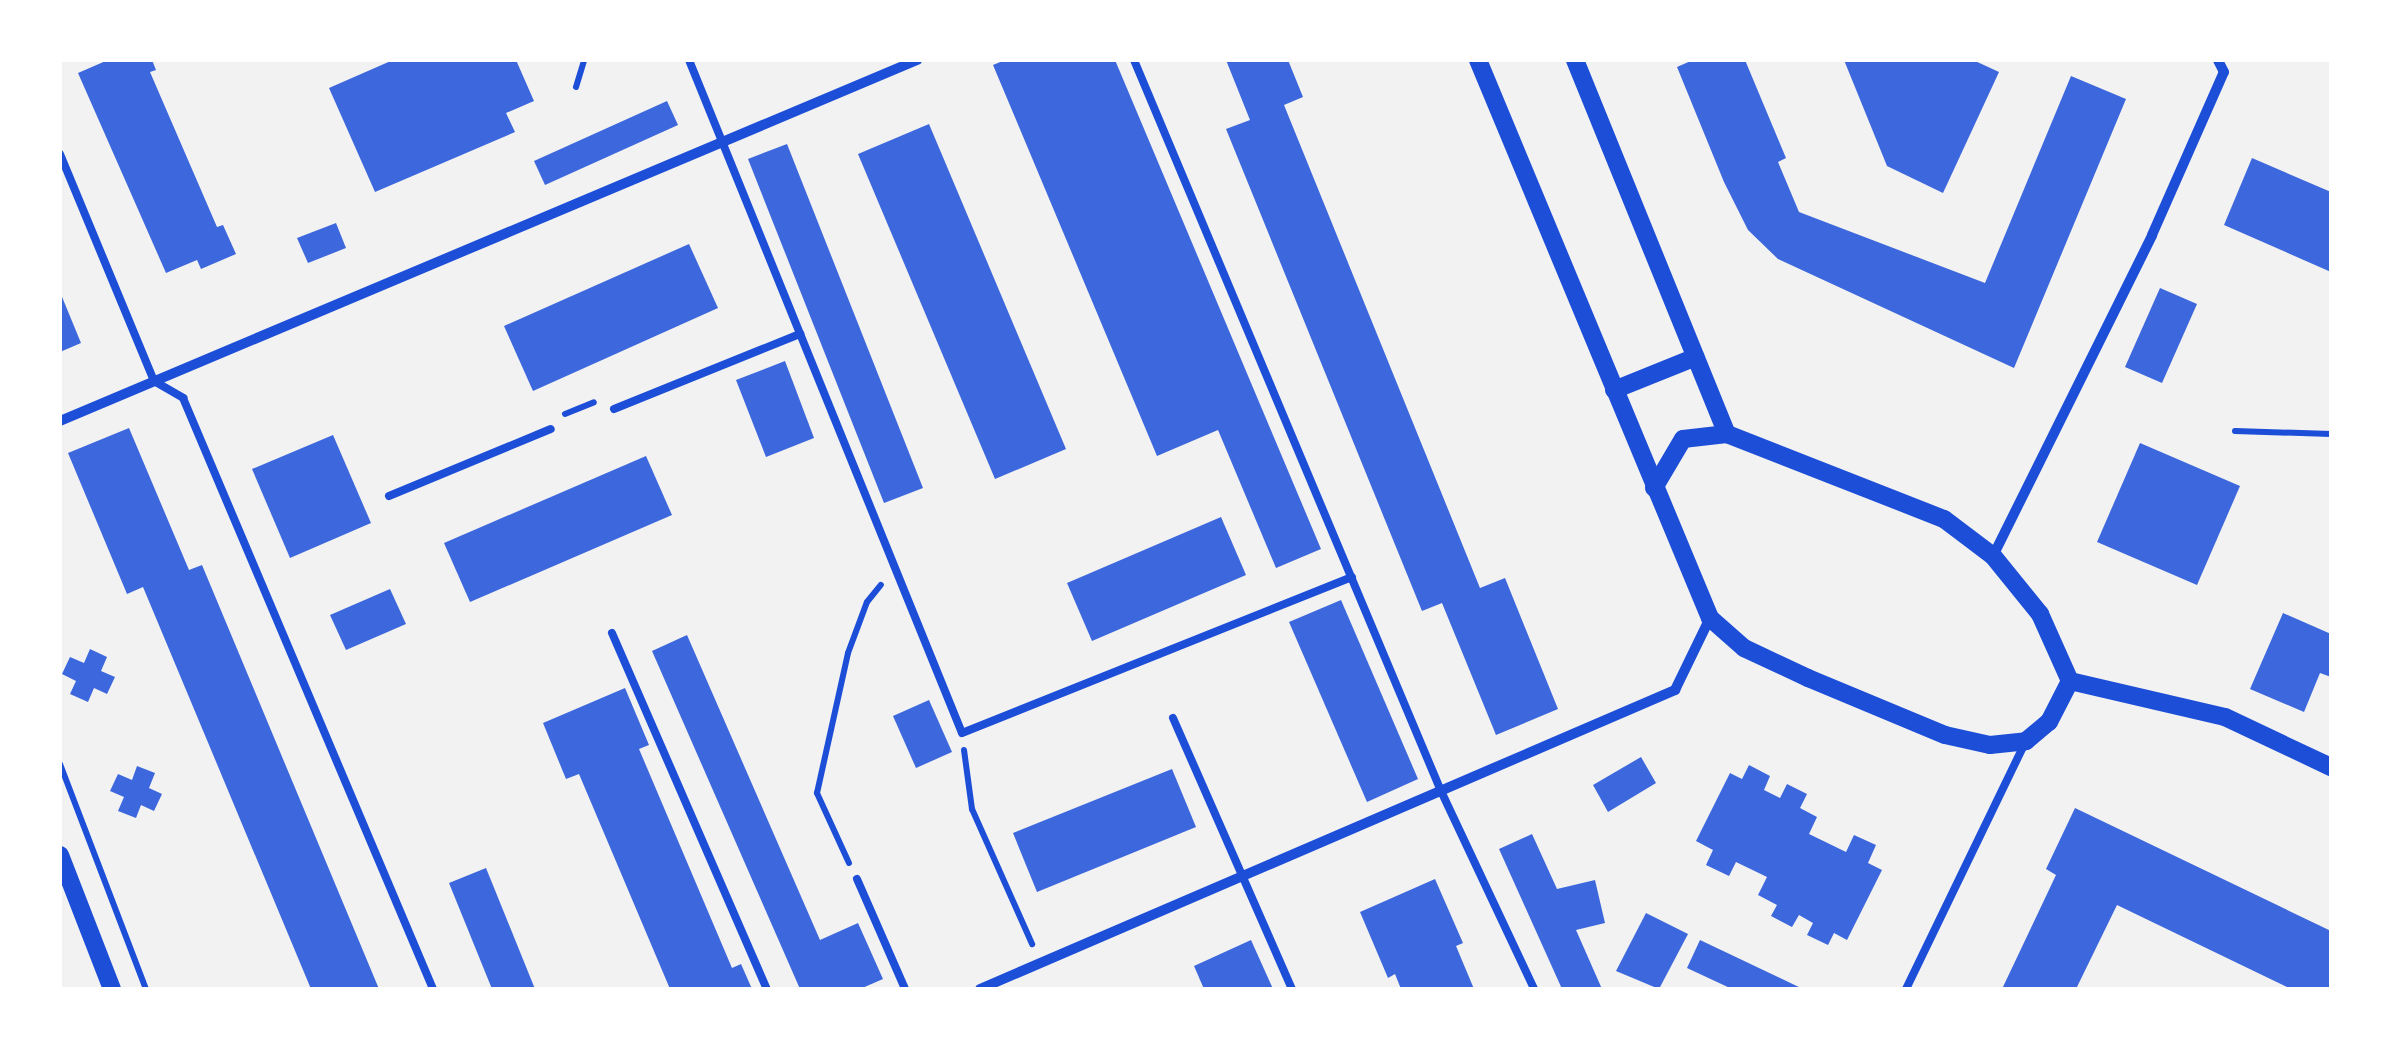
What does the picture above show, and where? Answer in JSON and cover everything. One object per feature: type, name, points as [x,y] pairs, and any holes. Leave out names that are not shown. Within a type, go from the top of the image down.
[{"type":"street","points":[[60,421],[917,60]]},
{"type":"street","points":[[1478,60],[1710,618],[1744,648],[1945,735],[1990,745],[2026,741],[2049,722],[2070,681]]},
{"type":"street","points":[[1575,60],[1727,434]]},
{"type":"street","points":[[1993,556],[2152,236],[2224,72],[2218,60]]},
{"type":"street","points":[[1614,390],[1696,357]]},
{"type":"street","points":[[1654,488],[1683,439],[1727,434],[1944,519],[1993,556],[2040,614],[2070,681]]},
{"type":"street","points":[[980,989],[1675,690],[1710,618]]},
{"type":"street","points":[[2070,681],[2225,717],[2331,768]]},
{"type":"street","points":[[60,856],[112,989]]},
{"type":"lane","points":[[689,60],[962,733],[1352,576]]},
{"type":"lane","points":[[1134,60],[1440,791],[1534,989]]},
{"type":"lane","points":[[60,154],[154,381],[183,398],[432,989]]},
{"type":"lane","points":[[614,409],[800,334]]},
{"type":"lane","points":[[390,496],[551,428]]},
{"type":"lane","points":[[612,633],[767,989]]},
{"type":"lane","points":[[1173,718],[1292,989]]},
{"type":"lane","points":[[1906,989],[2026,741]]},
{"type":"lane","points":[[857,880],[906,989]]},
{"type":"path","points":[[576,87],[584,60]]},
{"type":"path","points":[[551,428],[589,400],[614,409]]},
{"type":"path","points":[[2235,431],[2331,434]]},
{"type":"path","points":[[857,880],[817,792],[848,653],[867,602],[895,569]]},
{"type":"path","points":[[962,733],[972,808],[1042,963]]},
{"type":"path","points":[[60,764],[146,989]]},
{"type":"building","points":[[108,60],[152,60],[156,70],[150,72],[217,227],[223,225],[236,254],[201,269],[197,260],[166,273],[78,73]]},
{"type":"building","points":[[393,60],[516,60],[534,101],[506,113],[515,132],[375,192],[329,88]]},
{"type":"building","points":[[1005,60],[1115,60],[1321,549],[1276,568],[1218,430],[1157,456],[993,65]]},
{"type":"building","points":[[1226,60],[1288,60],[1303,97],[1284,105],[1480,588],[1505,578],[1558,709],[1496,735],[1442,603],[1422,611],[1226,129],[1250,120]]},
{"type":"building","points":[[1693,60],[1745,60],[1786,158],[1778,162],[1799,212],[1985,283],[2071,76],[2126,99],[2014,368],[1778,259],[1748,230],[1724,182],[1677,67]]},
{"type":"building","points":[[1844,60],[1973,60],[1999,72],[1943,193],[1887,166]]},
{"type":"building","points":[[667,101],[678,125],[545,185],[534,161]]},
{"type":"building","points":[[929,124],[1066,449],[995,479],[858,154]]},
{"type":"building","points":[[787,144],[923,488],[884,503],[748,159]]},
{"type":"building","points":[[2252,158],[2331,192],[2331,272],[2224,225]]},
{"type":"building","points":[[336,223],[346,248],[308,263],[297,238]]},
{"type":"building","points":[[689,244],[718,308],[533,391],[504,326]]},
{"type":"building","points":[[2160,288],[2197,304],[2162,383],[2125,367]]},
{"type":"building","points":[[60,292],[81,343],[60,352]]},
{"type":"building","points":[[785,361],[814,438],[766,457],[736,380]]},
{"type":"building","points":[[129,428],[189,570],[202,565],[379,989],[311,989],[143,587],[127,594],[68,453]]},
{"type":"building","points":[[333,435],[371,523],[290,558],[252,469]]},
{"type":"building","points":[[2140,443],[2240,486],[2197,585],[2097,542]]},
{"type":"building","points":[[646,456],[672,515],[470,602],[444,543]]},
{"type":"building","points":[[1221,517],[1246,575],[1092,641],[1067,583]]},
{"type":"building","points":[[390,589],[406,624],[346,650],[330,615]]},
{"type":"building","points":[[1341,600],[1418,779],[1367,802],[1289,622]]},
{"type":"building","points":[[2283,613],[2331,634],[2331,677],[2320,673],[2304,712],[2250,689]]},
{"type":"building","points":[[687,635],[820,940],[858,923],[883,979],[860,989],[800,989],[652,651]]},
{"type":"building","points":[[90,649],[107,657],[101,671],[115,677],[107,694],[94,688],[88,702],[70,694],[76,681],[62,674],[70,657],[84,663]]},
{"type":"building","points":[[625,688],[649,745],[639,749],[732,968],[741,964],[752,989],[670,989],[579,774],[566,779],[543,723]]},
{"type":"building","points":[[929,700],[952,752],[916,768],[893,716]]},
{"type":"building","points":[[1641,757],[1656,783],[1608,812],[1593,785]]},
{"type":"building","points":[[1749,765],[1770,776],[1764,790],[1780,798],[1787,784],[1807,794],[1800,808],[1817,817],[1809,834],[1846,852],[1854,835],[1876,845],[1868,863],[1882,870],[1847,940],[1834,933],[1828,945],[1807,935],[1813,923],[1799,915],[1792,927],[1771,916],[1777,905],[1758,895],[1767,877],[1736,862],[1729,876],[1706,865],[1713,850],[1696,841],[1730,773],[1742,779]]},
{"type":"building","points":[[137,766],[155,773],[149,788],[162,794],[154,811],[141,805],[136,818],[118,811],[124,797],[110,791],[118,774],[132,780]]},
{"type":"building","points":[[1172,769],[1196,827],[1037,892],[1013,833]]},
{"type":"building","points":[[2075,808],[2331,931],[2331,989],[2291,989],[2117,905],[2076,989],[2002,989],[2056,875],[2046,869]]},
{"type":"building","points":[[1532,834],[1557,889],[1595,880],[1605,923],[1576,930],[1602,989],[1562,989],[1499,849]]},
{"type":"building","points":[[486,868],[535,989],[492,989],[449,883]]},
{"type":"building","points":[[1435,879],[1463,943],[1456,946],[1474,989],[1401,989],[1395,974],[1388,978],[1360,912]]},
{"type":"building","points":[[1646,913],[1688,934],[1659,989],[1616,971]]},
{"type":"building","points":[[1251,940],[1273,989],[1204,989],[1194,966]]},
{"type":"building","points":[[1700,940],[1803,989],[1732,989],[1687,968]]}]
